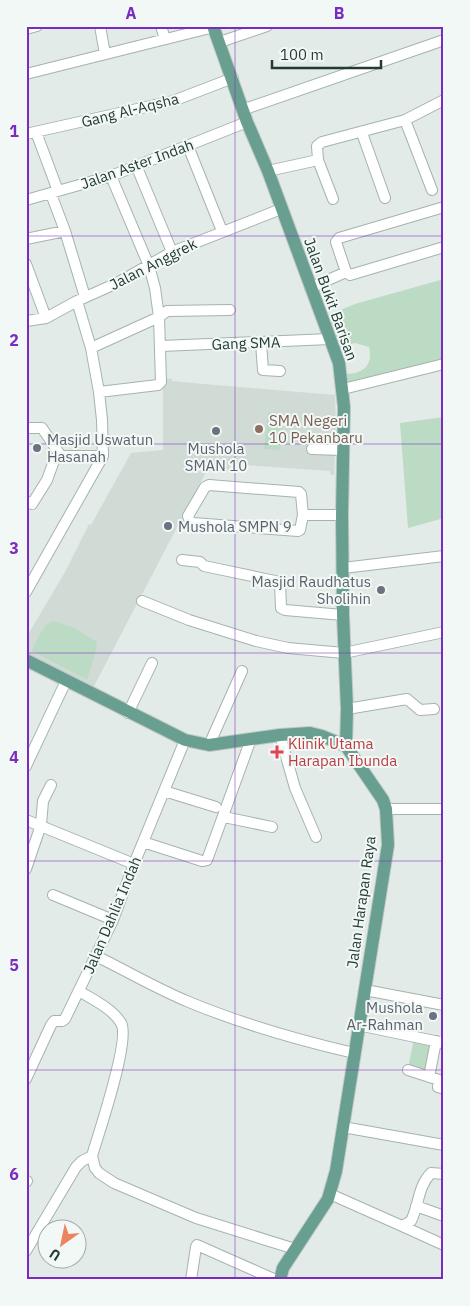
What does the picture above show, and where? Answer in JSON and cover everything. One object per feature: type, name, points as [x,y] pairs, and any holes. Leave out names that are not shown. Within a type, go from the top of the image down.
[{"type":"main road","name":"Jalan Bukit Barisan","points":[[214,27],[233,78],[244,116],[268,171],[339,363],[343,389],[342,515],[343,615],[347,709],[346,746]]},
{"type":"main road","points":[[26,660],[128,713],[185,740],[209,745],[280,735],[310,733],[346,746]]},
{"type":"main road","name":"Jalan Harapan Raya","points":[[280,1280],[284,1268],[295,1249],[330,1194],[336,1171],[388,845],[386,809],[378,792],[346,746]]},
{"type":"street","points":[[26,29],[37,26]]},
{"type":"street","points":[[100,26],[105,54]]},
{"type":"street","points":[[161,26],[165,39]]},
{"type":"street","points":[[26,74],[214,27]]},
{"type":"street","points":[[220,42],[264,27]]},
{"type":"street","name":"Jalan Aster Indah","points":[[26,200],[111,176],[188,146],[244,116],[444,40]]},
{"type":"street","name":"Gang Al-Aqsha","points":[[31,133],[173,101],[233,78]]},
{"type":"street","points":[[333,199],[318,160],[317,146],[322,142],[362,133],[405,120],[443,103]]},
{"type":"street","points":[[405,120],[432,190]]},
{"type":"street","points":[[26,592],[102,456],[102,420],[99,392],[81,299],[55,192],[31,133]]},
{"type":"street","points":[[362,133],[385,198]]},
{"type":"street","points":[[188,146],[222,231]]},
{"type":"street","points":[[268,171],[318,160]]},
{"type":"street","points":[[136,165],[172,252]]},
{"type":"street","points":[[99,392],[159,385],[162,382],[159,317],[155,288],[149,266],[111,176]]},
{"type":"street","points":[[444,207],[339,238],[336,242],[346,272],[351,275],[444,248]]},
{"type":"street","name":"Jalan Anggrek","points":[[26,321],[46,318],[149,266],[172,252],[281,209]]},
{"type":"street","points":[[26,238],[65,231]]},
{"type":"street","points":[[26,264],[46,318]]},
{"type":"street","points":[[310,288],[346,272]]},
{"type":"street","points":[[90,348],[159,317],[167,311],[230,310]]},
{"type":"street","name":"Gang SMA","points":[[161,346],[330,339]]},
{"type":"street","points":[[261,343],[263,370],[280,371]]},
{"type":"street","points":[[343,389],[444,364]]},
{"type":"street","points":[[26,428],[42,428],[61,456]]},
{"type":"street","points":[[312,449],[342,450]]},
{"type":"street","points":[[26,501],[32,504],[47,480],[55,458],[61,456],[102,456]]},
{"type":"street","points":[[208,485],[299,492],[301,494],[303,515],[301,528],[298,531],[193,523],[190,522],[188,516],[208,485]]},
{"type":"street","points":[[303,515],[342,515]]},
{"type":"street","points":[[343,568],[444,556]]},
{"type":"street","points":[[182,560],[200,562],[204,566],[280,582],[281,608],[285,610],[343,615]]},
{"type":"street","points":[[142,601],[189,620],[256,641],[288,648],[344,653],[444,632]]},
{"type":"street","points":[[128,713],[152,662]]},
{"type":"street","points":[[209,745],[242,671]]},
{"type":"street","points":[[26,766],[66,681]]},
{"type":"street","points":[[347,709],[408,699],[420,710],[434,709]]},
{"type":"street","points":[[280,735],[295,788],[316,837]]},
{"type":"street","points":[[143,842],[205,861],[224,817],[251,739]]},
{"type":"street","name":"Jalan Dahlia Indah","points":[[26,1078],[51,1025],[54,1021],[62,1022],[65,1019],[113,920],[185,740]]},
{"type":"street","points":[[27,864],[41,825],[43,802],[51,785]]},
{"type":"street","points":[[164,791],[216,807]]},
{"type":"street","points":[[386,809],[444,809]]},
{"type":"street","points":[[224,817],[272,827]]},
{"type":"street","points":[[26,820],[134,864]]},
{"type":"street","points":[[53,895],[113,920]]},
{"type":"street","points":[[96,956],[189,1003],[248,1024],[311,1043],[354,1053]]},
{"type":"street","points":[[365,990],[444,1004]]},
{"type":"street","points":[[79,991],[116,1016],[124,1031],[124,1039],[115,1076],[92,1156],[95,1168],[99,1173],[114,1183],[154,1202],[202,1220],[295,1249]]},
{"type":"street","points":[[358,1025],[440,1042],[429,1077]]},
{"type":"street","points":[[408,1070],[439,1080],[438,1087],[444,1089]]},
{"type":"street","points":[[343,1127],[444,1145]]},
{"type":"street","points":[[26,1251],[30,1236],[76,1167],[82,1160],[92,1156]]},
{"type":"street","points":[[402,1226],[411,1221],[424,1182],[431,1172],[444,1174]]},
{"type":"street","points":[[330,1194],[444,1245]]},
{"type":"street","points":[[416,1206],[444,1216]]},
{"type":"street","points":[[191,1280],[197,1245],[276,1280]]},
{"type":"shaded area","points":[[163,378],[172,379],[172,381],[335,395],[334,475],[331,475],[330,471],[231,464],[229,470],[208,468],[92,690],[26,656],[26,638],[131,453],[163,450]]},
{"type":"green space","points":[[444,279],[444,361],[347,383],[347,374],[363,370],[369,363],[369,347],[355,343],[338,347],[326,316],[355,304]]},
{"type":"green space","points":[[268,412],[284,414],[280,450],[264,449]]},
{"type":"green space","points":[[444,417],[444,518],[408,528],[400,423]]},
{"type":"green space","points":[[54,621],[74,628],[97,642],[87,680],[32,651],[43,629]]},
{"type":"green space","points":[[414,1038],[433,1042],[426,1073],[408,1069]]},
{"type":"place","name":"SMA Negeri 10 Pekanbaru","points":[[259,429]]},
{"type":"place","name":"Mushola SMAN 10","points":[[216,431]]},
{"type":"place","name":"Masjid Uswatun Hasanah","points":[[37,448]]},
{"type":"place","name":"Mushola SMPN 9","points":[[168,526]]},
{"type":"place","name":"Masjid Raudhatus Sholihin","points":[[381,590]]},
{"type":"place","name":"Klinik Utama Harapan Ibunda","points":[[277,752]]},
{"type":"place","name":"Mushola Ar-Rahman","points":[[433,1016]]}]
